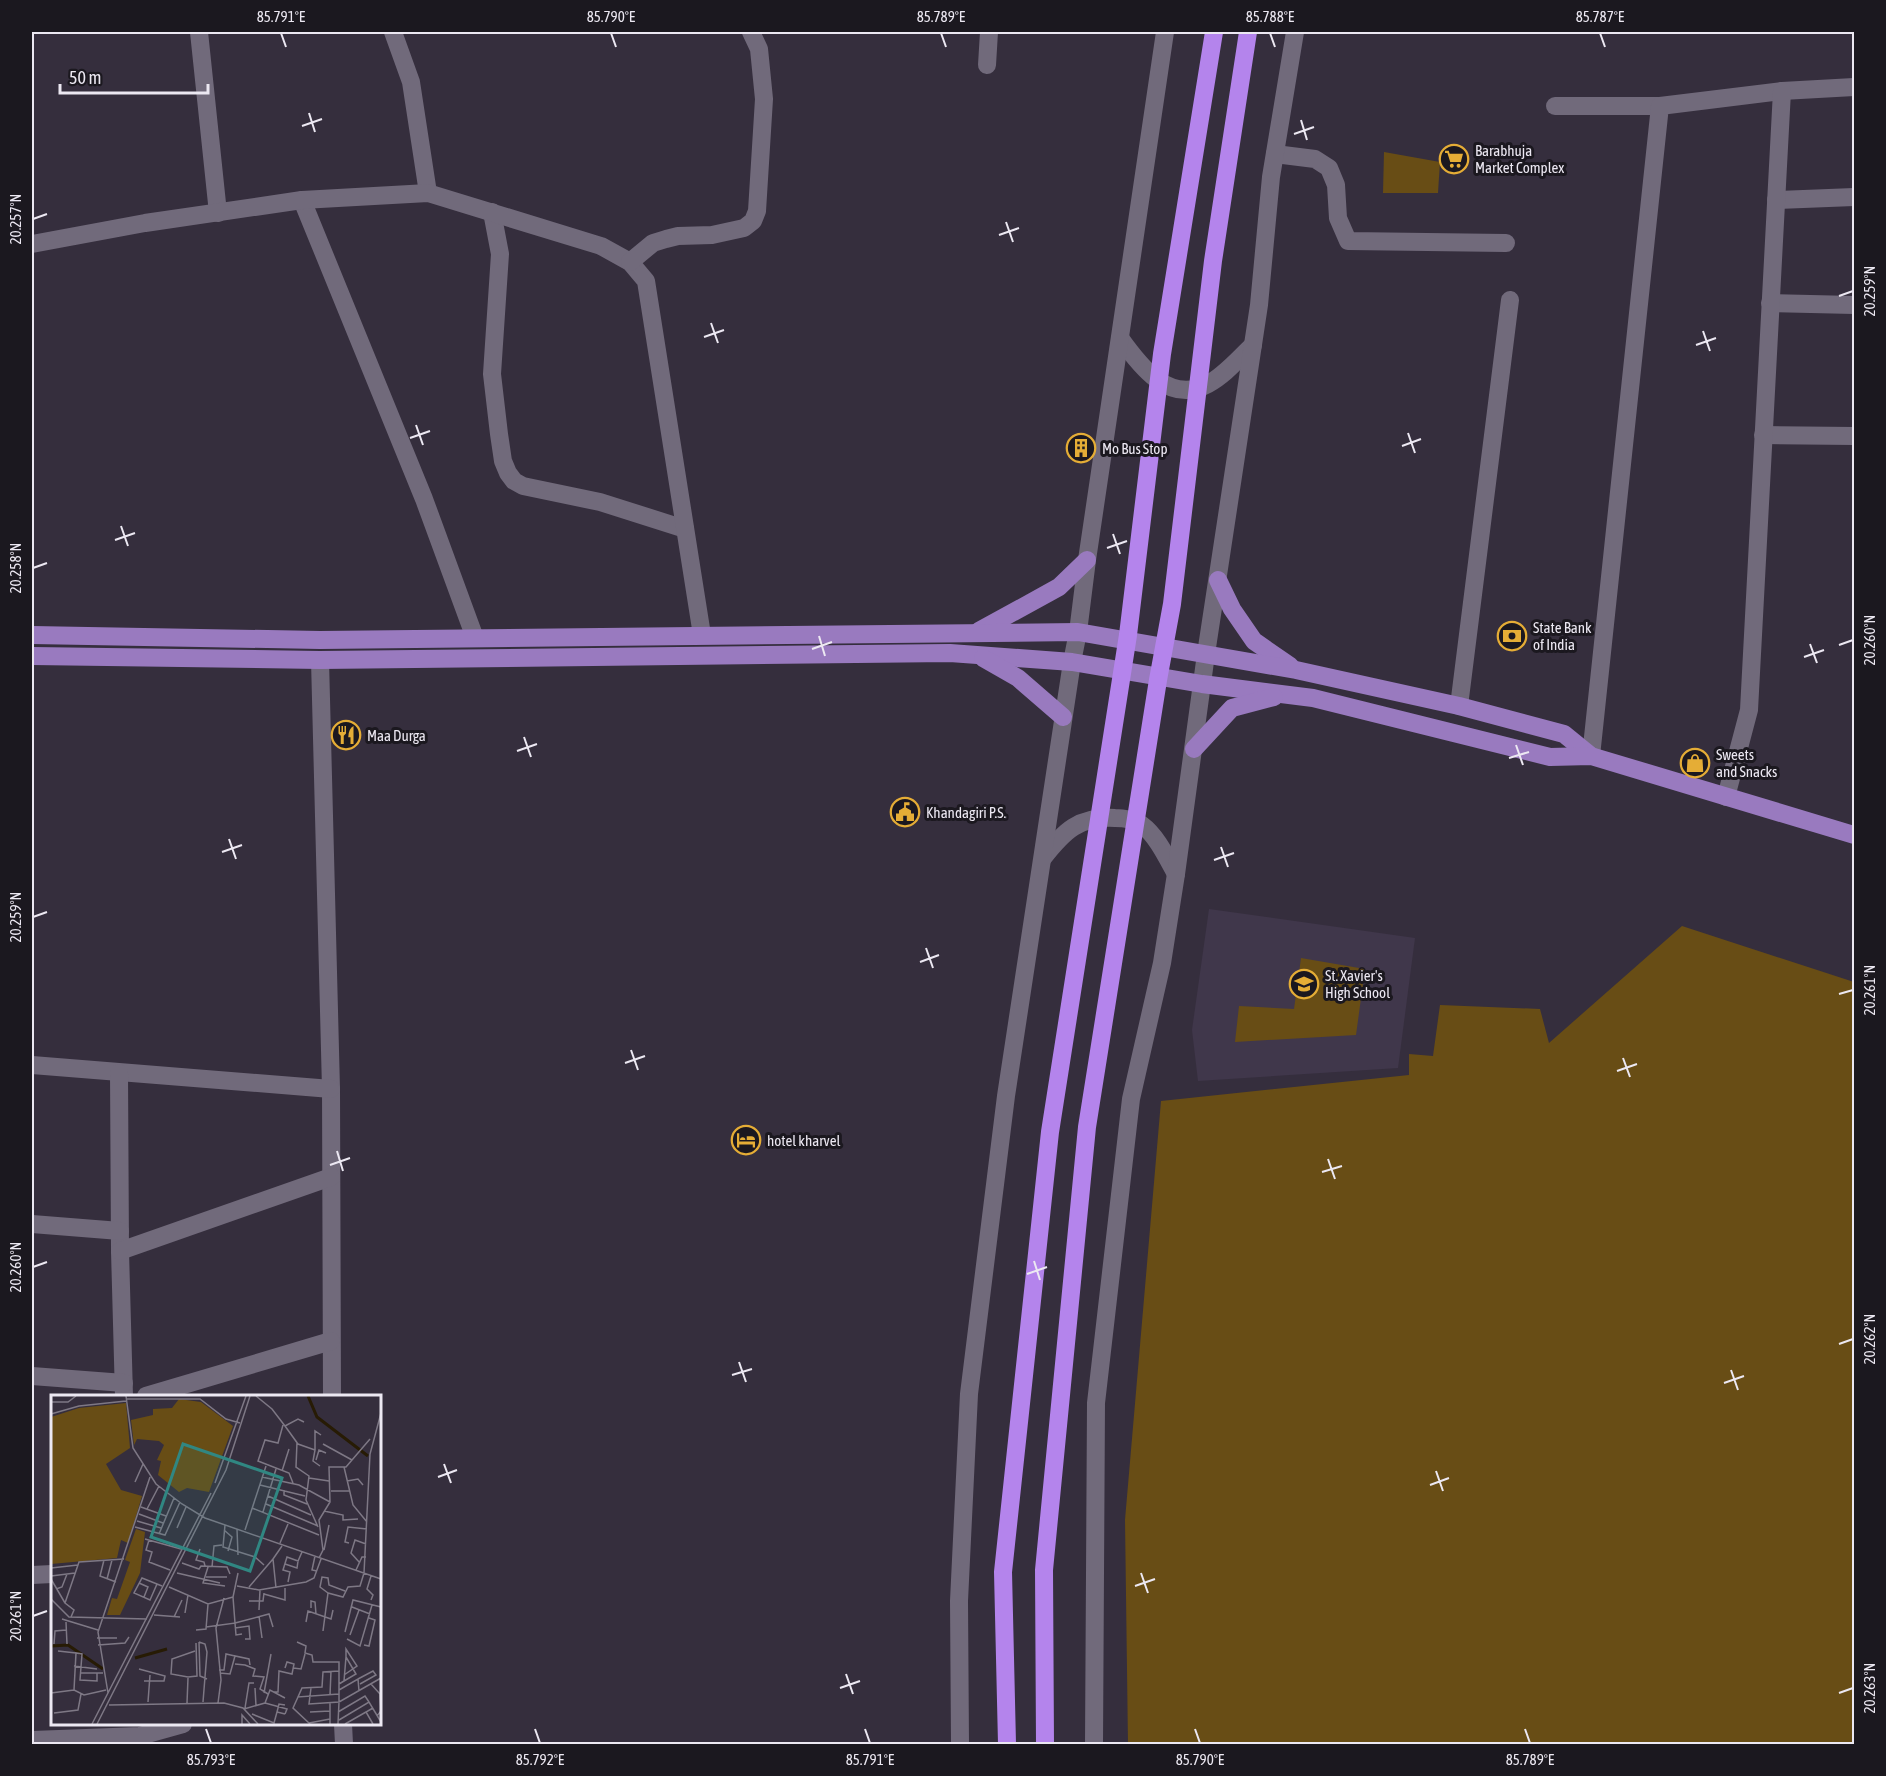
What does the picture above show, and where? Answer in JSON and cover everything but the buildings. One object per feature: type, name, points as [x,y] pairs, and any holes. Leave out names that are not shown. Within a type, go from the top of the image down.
[{"type":"highway","points":[[1007,1744],[1004,1572],[1050,1132],[1128,635],[1162,354],[1214,32]]},
{"type":"highway","points":[[1045,1744],[1044,1570],[1087,1127],[1172,604],[1213,261],[1248,32]]},
{"type":"main road","points":[[978,632],[1059,587],[1087,560]]},
{"type":"main road","points":[[1218,580],[1232,609],[1254,641],[1296,670]]},
{"type":"main road","points":[[32,635],[320,640],[1078,632],[1296,670],[1459,706],[1564,734],[1591,756]]},
{"type":"main road","points":[[761,635],[761,655]]},
{"type":"main road","points":[[32,656],[320,660],[950,652],[1072,662],[1202,684],[1313,698],[1550,757],[1591,756],[1854,835]]},
{"type":"main road","points":[[978,655],[1018,678],[1064,717]]},
{"type":"main road","points":[[1194,749],[1232,708],[1284,694]]},
{"type":"street","points":[[199,32],[218,213]]},
{"type":"street","points":[[393,32],[411,82],[428,193]]},
{"type":"street","points":[[630,262],[653,243],[678,236],[712,235],[744,228],[753,221],[757,211],[764,99],[759,49],[751,32]]},
{"type":"street","points":[[987,65],[989,32]]},
{"type":"street","points":[[960,1744],[959,1601],[969,1394],[1006,1096],[1078,632],[1165,32]]},
{"type":"street","points":[[1094,1744],[1096,1403],[1131,1099],[1162,963],[1176,874],[1206,654],[1262,281],[1271,177],[1295,32]]},
{"type":"street","points":[[1555,106],[1660,106],[1782,91],[1854,87]]},
{"type":"street","points":[[1726,797],[1749,710],[1782,91]]},
{"type":"street","points":[[1591,756],[1660,106]]},
{"type":"street","points":[[1275,154],[1315,159],[1329,168],[1336,185],[1338,218],[1348,241],[1506,243]]},
{"type":"street","points":[[32,244],[145,223],[302,200],[428,193],[602,246],[630,262],[646,281],[702,635]]},
{"type":"street","points":[[1776,200],[1854,197]]},
{"type":"street","points":[[302,200],[424,500],[475,638]]},
{"type":"street","points":[[492,212],[500,254],[492,374],[503,460],[508,473],[514,481],[523,486],[600,502],[685,529]]},
{"type":"street","points":[[1459,706],[1510,300]]},
{"type":"street","points":[[1770,303],[1854,305]]},
{"type":"street","points":[[1120,338],[1135,359],[1152,376],[1167,386],[1181,391],[1208,384],[1253,345]]},
{"type":"street","points":[[1764,435],[1854,436]]},
{"type":"street","points":[[320,660],[331,1089],[332,1395]]},
{"type":"street","points":[[1042,860],[1057,840],[1071,827],[1095,818],[1120,818],[1142,825],[1163,851],[1176,874]]},
{"type":"street","points":[[32,1065],[331,1089]]},
{"type":"street","points":[[32,1376],[124,1390],[120,1251],[119,1073]]},
{"type":"street","points":[[120,1251],[331,1177]]},
{"type":"street","points":[[32,1224],[120,1231]]},
{"type":"street","points":[[149,1395],[331,1341]]},
{"type":"street","points":[[32,1575],[51,1574]]},
{"type":"street","points":[[32,1740],[140,1735],[179,1725]]},
{"type":"street","points":[[343,1725],[344,1744]]},
{"type":"shaded area","points":[[1384,152],[1440,162],[1438,193],[1383,193]]},
{"type":"shaded area","name":"St. Xavier's High School","points":[[1209,909],[1415,938],[1398,1068],[1198,1081],[1192,1030]]},
{"type":"shaded area","points":[[1682,926],[1854,982],[1854,1744],[1128,1744],[1125,1520],[1161,1101],[1409,1075],[1409,1054],[1433,1056],[1440,1005],[1540,1009],[1549,1043]]},
{"type":"shaded area","points":[[1301,958],[1365,969],[1356,1035],[1235,1042],[1239,1006],[1294,1009]]},
{"type":"place","name":"Barabhuja Market Complex","points":[[1454,159]]},
{"type":"place","name":"Mo Bus Stop","points":[[1081,448]]},
{"type":"place","name":"State Bank of India","points":[[1512,636]]},
{"type":"place","name":"Maa Durga","points":[[346,735]]},
{"type":"place","name":"Sweets and Snacks","points":[[1695,763]]},
{"type":"place","name":"Khandagiri P.S.","points":[[905,812]]},
{"type":"place","name":"St. Xavier's High School","points":[[1304,984]]},
{"type":"place","name":"hotel kharvel","points":[[746,1140]]}]
